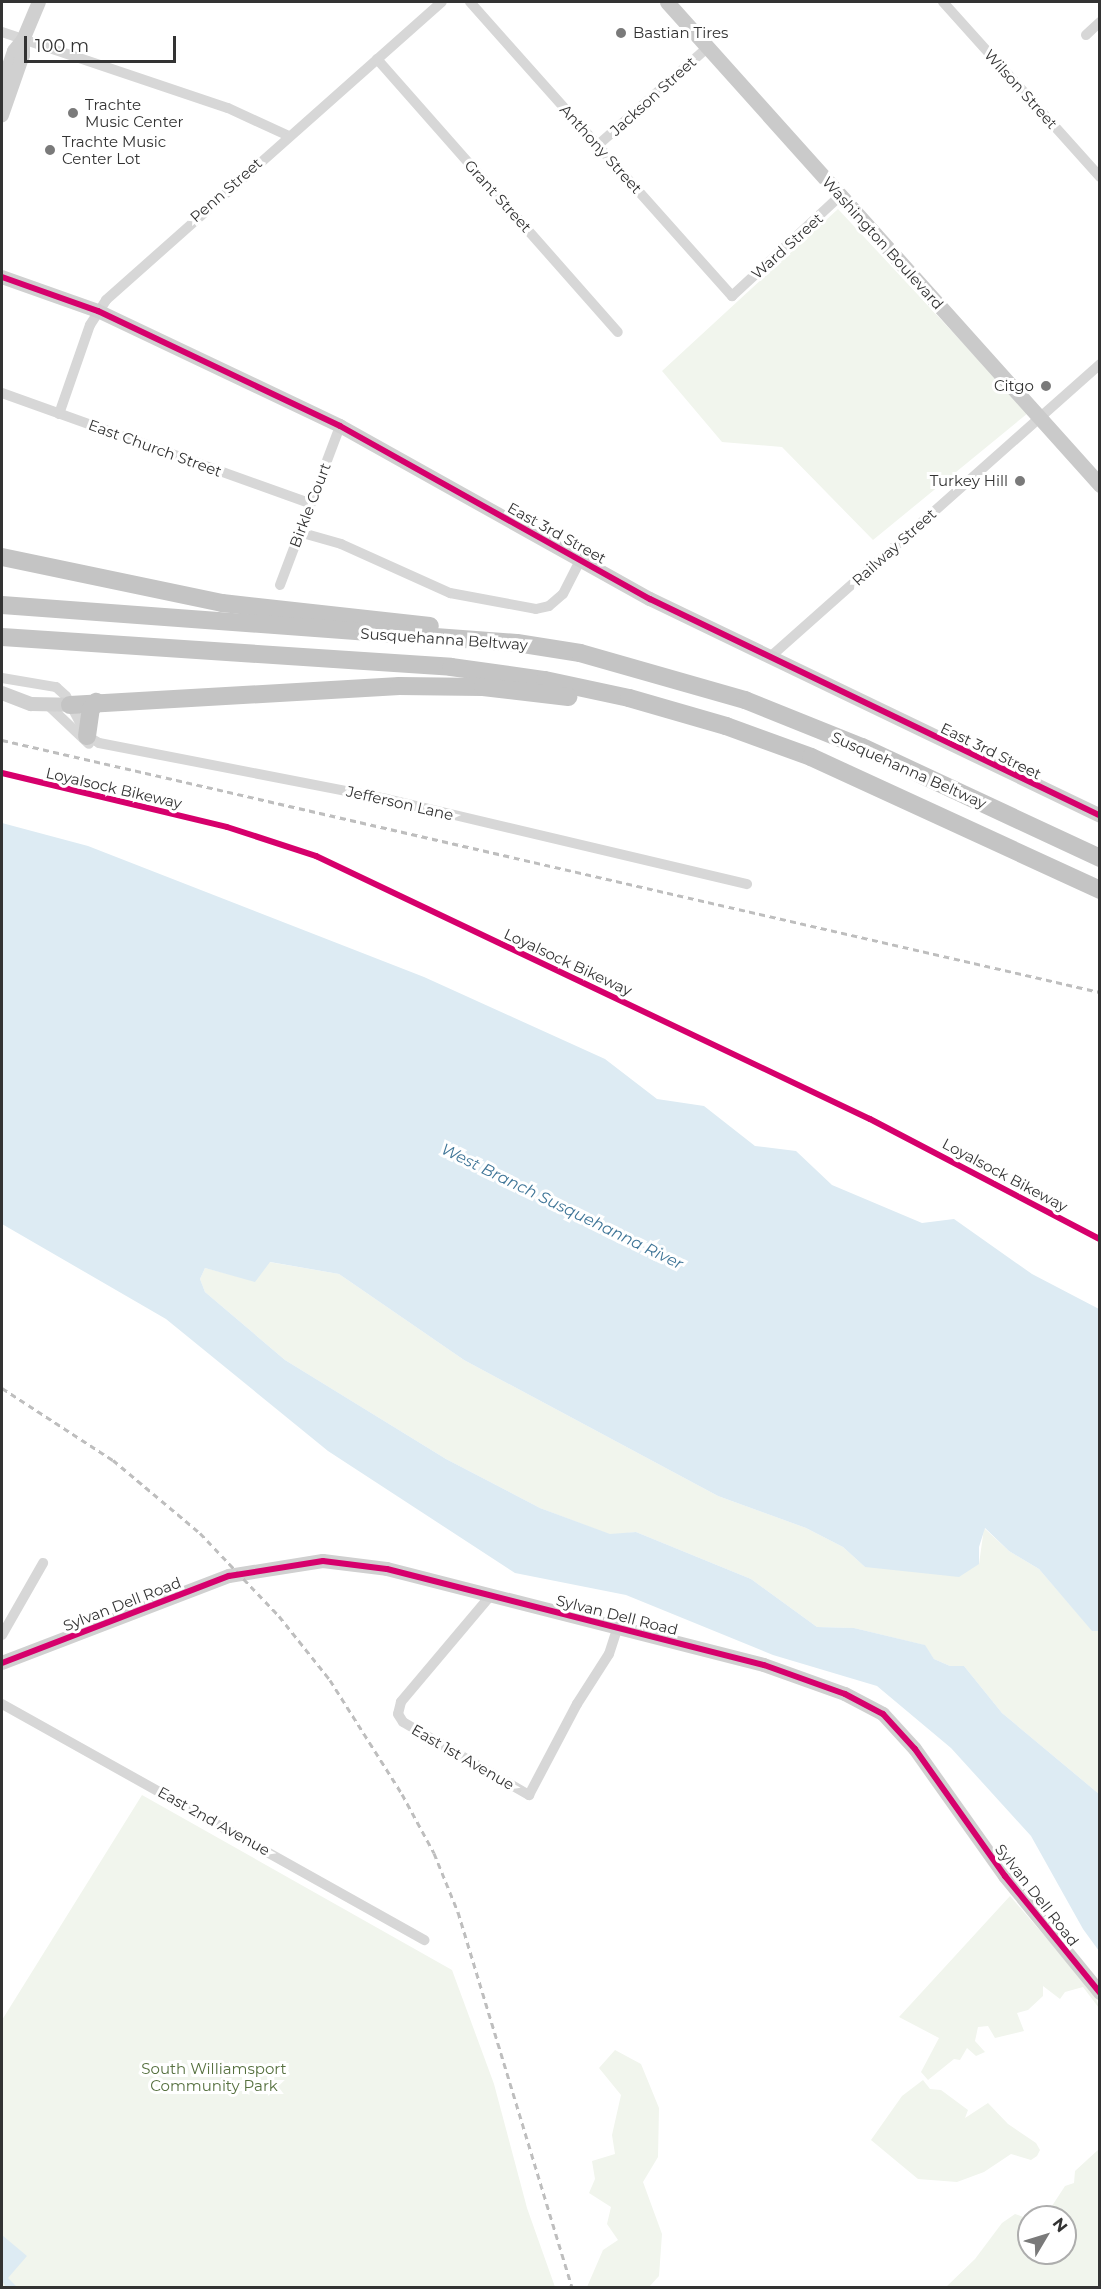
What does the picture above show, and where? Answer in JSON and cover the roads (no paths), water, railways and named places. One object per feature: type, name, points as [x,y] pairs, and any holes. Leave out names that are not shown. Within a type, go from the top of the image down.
[{"type":"highway","points":[[2,557],[222,603],[465,630],[517,643]]},
{"type":"highway","name":"Susquehanna Beltway","points":[[2,605],[517,643],[633,666],[745,700],[862,747],[1100,858]]},
{"type":"highway","name":"Susquehanna Beltway","points":[[2,637],[502,673],[629,698],[764,739],[876,785],[1100,890]]},
{"type":"highway","points":[[70,705],[399,686],[483,687],[588,700],[764,739]]},
{"type":"highway","points":[[93,740],[91,709],[96,702]]},
{"type":"main road","name":"Washington Boulevard","points":[[667,2],[1100,485]]},
{"type":"street","points":[[2,86],[14,51],[23,40],[39,2]]},
{"type":"street","name":"Penn Street","points":[[59,414],[98,311],[116,288],[442,2]]},
{"type":"street","name":"Anthony Street","points":[[470,2],[732,296]]},
{"type":"street","name":"Wilson Street","points":[[943,2],[1100,177]]},
{"type":"street","points":[[1086,35],[1100,22]]},
{"type":"street","points":[[2,32],[228,108],[289,136]]},
{"type":"street","points":[[2,115],[23,55],[23,40]]},
{"type":"street","name":"Jackson Street","points":[[598,145],[708,47]]},
{"type":"street","name":"Grant Street","points":[[376,59],[618,332]]},
{"type":"street","name":"Ward Street","points":[[732,296],[841,195]]},
{"type":"street","name":"East 3rd Street","points":[[2,276],[98,311],[340,426],[580,560],[769,658],[1100,816]]},
{"type":"street","name":"Railway Street","points":[[769,658],[1100,364]]},
{"type":"street","name":"East Church Street","points":[[2,393],[310,503]]},
{"type":"street","name":"Birkle Court","points":[[280,585],[340,426]]},
{"type":"street","points":[[299,532],[341,544],[450,593],[540,609],[563,594],[580,560]]},
{"type":"street","points":[[2,678],[56,687],[93,740]]},
{"type":"street","points":[[2,693],[48,706],[70,705]]},
{"type":"street","name":"Jefferson Lane","points":[[48,706],[81,739],[387,799],[747,884]]},
{"type":"street","name":"Sylvan Dell Road","points":[[2,1663],[229,1575],[298,1562],[351,1562],[491,1595],[764,1665],[845,1694],[883,1714],[915,1749],[1005,1876],[1100,1993]]},
{"type":"street","points":[[2,1635],[44,1563]]},
{"type":"street","name":"East 1st Avenue","points":[[491,1595],[401,1702],[398,1714],[403,1722],[529,1795],[577,1704],[609,1654],[618,1627]]},
{"type":"street","name":"East 2nd Avenue","points":[[2,1704],[425,1940]]},
{"type":"water","name":"West Branch Susquehanna River","points":[[2,823],[88,846],[424,977],[605,1059],[657,1099],[704,1106],[755,1146],[796,1151],[832,1185],[922,1223],[954,1219],[1032,1274],[1099,1309],[1099,1631],[1092,1631],[1039,1569],[1009,1551],[985,1528],[979,1547],[979,1564],[959,1577],[865,1567],[843,1547],[806,1528],[718,1496],[464,1360],[339,1274],[270,1262],[255,1282],[205,1268],[200,1279],[205,1292],[285,1360],[446,1459],[540,1508],[610,1534],[636,1532],[751,1579],[817,1627],[854,1628],[925,1645],[934,1659],[950,1666],[964,1666],[1002,1713],[1099,1794],[1099,1951],[1083,1929],[1031,1836],[951,1748],[877,1686],[773,1655],[626,1595],[515,1573],[328,1451],[166,1319],[2,1224]]},
{"type":"water","points":[[2,2235],[27,2256],[8,2278],[17,2287],[6,2287],[2,2281]]},
{"type":"railway","points":[[2,740],[1100,992]]},
{"type":"railway","points":[[2,1388],[113,1460],[200,1533],[279,1616],[330,1680],[402,1794],[434,1853],[458,1912],[572,2288]]},
{"type":"place","name":"Bastian Tires","points":[[621,33]]},
{"type":"place","name":"Trachte Music Center","points":[[73,113]]},
{"type":"place","name":"Trachte Music Center Lot","points":[[50,150]]},
{"type":"place","name":"Citgo","points":[[1046,386]]},
{"type":"place","name":"Turkey Hill","points":[[1020,481]]},
{"type":"park label","name":"South Williamsport Community Park","points":[[214,2076]]}]
